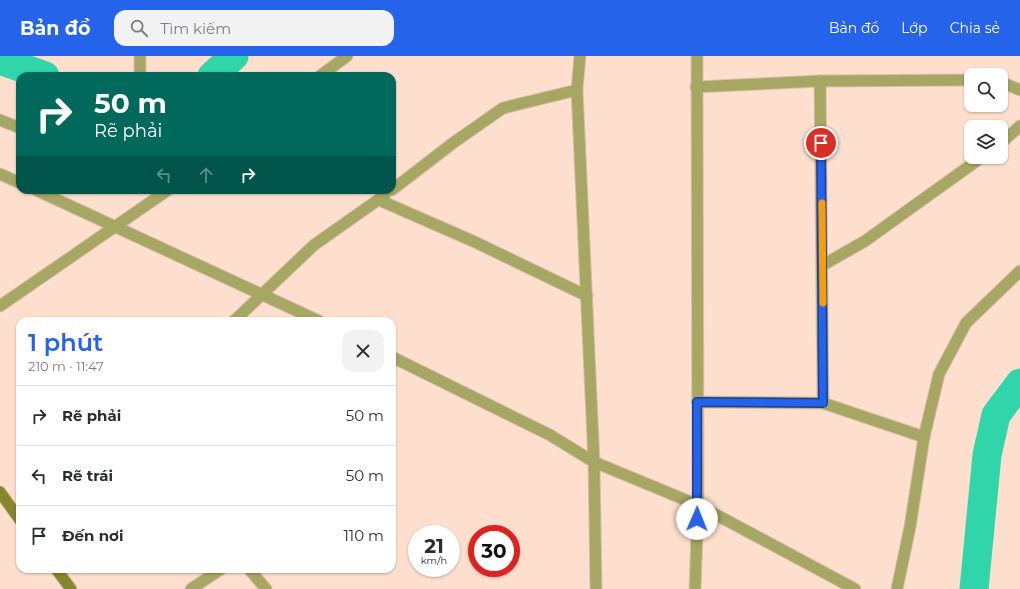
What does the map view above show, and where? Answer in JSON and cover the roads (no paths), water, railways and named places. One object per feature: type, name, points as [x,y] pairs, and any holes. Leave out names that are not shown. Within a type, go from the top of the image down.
[{"type":"main road","points":[[0,492],[16,514]]},
{"type":"main road","points":[[59,573],[71,589]]},
{"type":"street","points":[[140,56],[140,72]]},
{"type":"street","points":[[325,72],[347,56]]},
{"type":"street","points":[[580,56],[577,90],[594,462],[596,589]]},
{"type":"street","points":[[695,589],[698,505],[696,56]]},
{"type":"street","points":[[696,87],[820,81],[964,80]]},
{"type":"street","points":[[820,81],[823,403]]},
{"type":"street","points":[[1008,85],[1020,90]]},
{"type":"street","points":[[396,187],[453,143],[503,108],[577,90]]},
{"type":"street","points":[[0,120],[16,126]]},
{"type":"street","points":[[1008,137],[1020,126]]},
{"type":"street","points":[[822,265],[865,241],[972,164]]},
{"type":"street","points":[[0,174],[16,181]]},
{"type":"street","points":[[45,194],[310,317]]},
{"type":"street","points":[[0,306],[162,194]]},
{"type":"street","points":[[238,317],[314,245],[387,194]]},
{"type":"street","points":[[379,200],[475,242],[587,296]]},
{"type":"street","points":[[897,589],[910,527],[924,437],[939,374],[966,323],[1020,271]]},
{"type":"street","points":[[396,359],[550,435],[594,462],[698,505],[856,589]]},
{"type":"street","points":[[697,402],[823,403],[924,437]]},
{"type":"street","points":[[191,589],[215,573]]},
{"type":"street","points":[[252,573],[266,589]]},
{"type":"waterway","points":[[216,72],[234,56]]},
{"type":"waterway","points":[[0,60],[34,72]]},
{"type":"waterway","points":[[974,589],[987,455],[996,415],[1020,383]]}]
